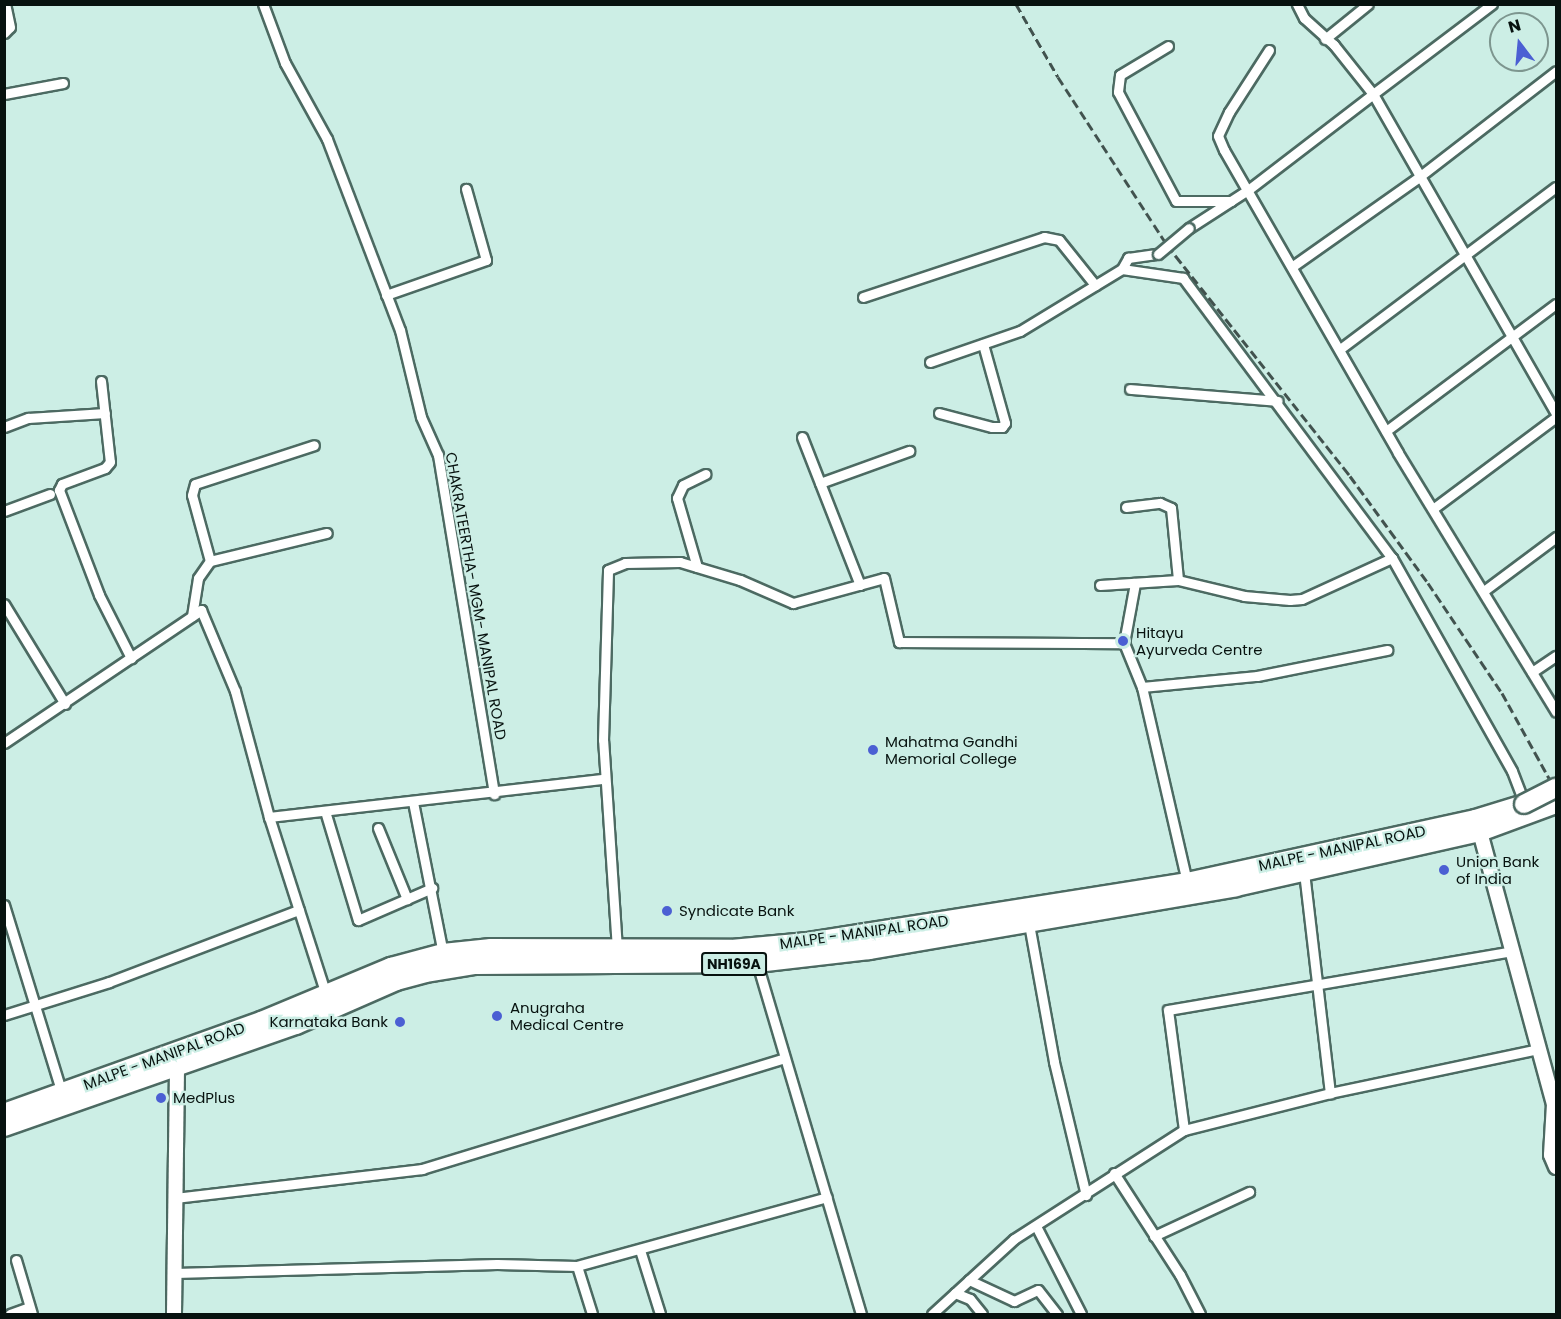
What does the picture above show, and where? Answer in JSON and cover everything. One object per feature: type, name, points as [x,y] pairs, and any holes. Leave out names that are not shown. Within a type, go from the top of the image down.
[{"type":"highway","name":"MALPE - MANIPAL ROAD","points":[[4,1113],[396,981],[451,968],[757,963],[978,924],[1527,810],[1557,788]]},
{"type":"highway","name":"NH169A","points":[[1480,832],[1527,810],[1557,804]]},
{"type":"highway","name":"MALPE - MANIPAL ROAD","points":[[4,1127],[177,1068],[293,1017],[326,995],[391,967],[443,953],[491,948],[617,951],[774,945],[978,924],[1029,924],[1304,872],[1480,832]]},
{"type":"street","points":[[4,33],[10,27],[5,4]]},
{"type":"street","name":"CHAKRATEERTHA- MGM- MANIPAL ROAD","points":[[263,4],[285,63],[327,139],[400,330],[421,417],[438,455],[494,794]]},
{"type":"street","points":[[1297,4],[1304,18],[1334,45],[1373,94],[1510,338],[1557,415],[1434,508]]},
{"type":"street","points":[[1325,39],[1368,4]]},
{"type":"street","points":[[930,362],[1020,331],[1122,269],[1128,258],[1158,254],[1189,228],[1248,190],[1492,4]]},
{"type":"street","points":[[1168,46],[1120,75],[1118,92],[1176,201],[1230,201]]},
{"type":"street","points":[[1269,50],[1218,136],[1386,431],[1485,590],[1557,712]]},
{"type":"street","points":[[1293,266],[1419,177],[1557,71]]},
{"type":"street","points":[[4,94],[63,83]]},
{"type":"street","points":[[1340,349],[1557,187]]},
{"type":"street","points":[[386,295],[486,260],[466,189]]},
{"type":"street","points":[[863,297],[1044,237],[1059,240],[1095,285]]},
{"type":"street","points":[[1122,269],[1183,278],[1278,401],[1392,558],[1512,771],[1527,810]]},
{"type":"street","points":[[1386,431],[1557,304]]},
{"type":"street","points":[[939,413],[992,427],[1002,427],[1005,423],[983,344]]},
{"type":"street","points":[[101,381],[109,466],[62,484],[59,490],[99,595],[131,658]]},
{"type":"street","points":[[1130,389],[1278,401]]},
{"type":"street","points":[[4,427],[28,418],[105,413]]},
{"type":"street","points":[[802,437],[860,585]]},
{"type":"street","points":[[210,561],[192,495],[195,484],[314,445]]},
{"type":"street","points":[[820,483],[909,451]]},
{"type":"street","points":[[697,567],[677,498],[683,484],[706,474]]},
{"type":"street","points":[[4,511],[51,494]]},
{"type":"street","points":[[1126,507],[1160,503],[1171,508],[1178,580]]},
{"type":"street","points":[[192,616],[198,578],[210,561],[327,533]]},
{"type":"street","points":[[1485,590],[1557,537]]},
{"type":"street","points":[[1100,585],[1178,580],[1244,596],[1290,600],[1302,598],[1392,558]]},
{"type":"street","points":[[617,951],[604,779],[608,570],[625,563],[680,562],[740,580],[794,603],[884,578],[899,642],[1124,643]]},
{"type":"street","points":[[1135,583],[1124,643],[1142,687],[1187,882]]},
{"type":"street","points":[[4,604],[65,704]]},
{"type":"street","points":[[4,743],[65,704],[201,610],[235,692],[269,817],[326,995]]},
{"type":"street","points":[[1142,687],[1257,676],[1387,650]]},
{"type":"street","points":[[1532,672],[1557,656]]},
{"type":"street","points":[[269,817],[494,794],[604,779]]},
{"type":"street","points":[[413,802],[432,888],[443,953]]},
{"type":"street","points":[[325,811],[358,920],[432,888]]},
{"type":"street","points":[[378,828],[407,899]]},
{"type":"street","points":[[1480,832],[1554,1104],[1551,1155],[1557,1167]]},
{"type":"street","points":[[1304,872],[1319,983],[1330,1093]]},
{"type":"street","points":[[4,905],[33,1006],[62,1094]]},
{"type":"street","points":[[4,1015],[299,910]]},
{"type":"street","points":[[1029,924],[1054,1062],[1086,1195]]},
{"type":"street","points":[[1184,1130],[1168,1010],[1512,951]]},
{"type":"street","points":[[757,963],[782,1059],[827,1197],[861,1314]]},
{"type":"street","points":[[932,1314],[1014,1239],[1086,1195],[1114,1173],[1184,1130],[1330,1093],[1539,1049]]},
{"type":"street","points":[[175,1198],[422,1170],[782,1059]]},
{"type":"street","points":[[174,1314],[177,1068]]},
{"type":"street","points":[[1114,1173],[1200,1314]]},
{"type":"street","points":[[1154,1236],[1249,1192]]},
{"type":"street","points":[[175,1273],[497,1264],[577,1266],[827,1197]]},
{"type":"street","points":[[1036,1226],[1081,1314]]},
{"type":"street","points":[[640,1250],[660,1314]]},
{"type":"street","points":[[10,1314],[30,1311],[16,1260]]},
{"type":"street","points":[[577,1266],[592,1314]]},
{"type":"street","points":[[969,1280],[1014,1301],[1038,1290],[1057,1314]]},
{"type":"street","points":[[955,1293],[980,1313]]},
{"type":"railway","points":[[1016,4],[1058,77],[1167,245],[1350,476],[1428,583],[1502,693],[1556,791]]},
{"type":"place","name":"Hitayu Ayurveda Centre","points":[[1123,641]]},
{"type":"place","name":"Mahatma Gandhi Memorial College","points":[[873,750]]},
{"type":"place","name":"Union Bank of India","points":[[1444,870]]},
{"type":"place","name":"Syndicate Bank","points":[[667,911]]},
{"type":"place","name":"Anugraha Medical Centre","points":[[497,1016]]},
{"type":"place","name":"Karnataka Bank","points":[[400,1022]]},
{"type":"place","name":"MedPlus","points":[[161,1098]]}]
